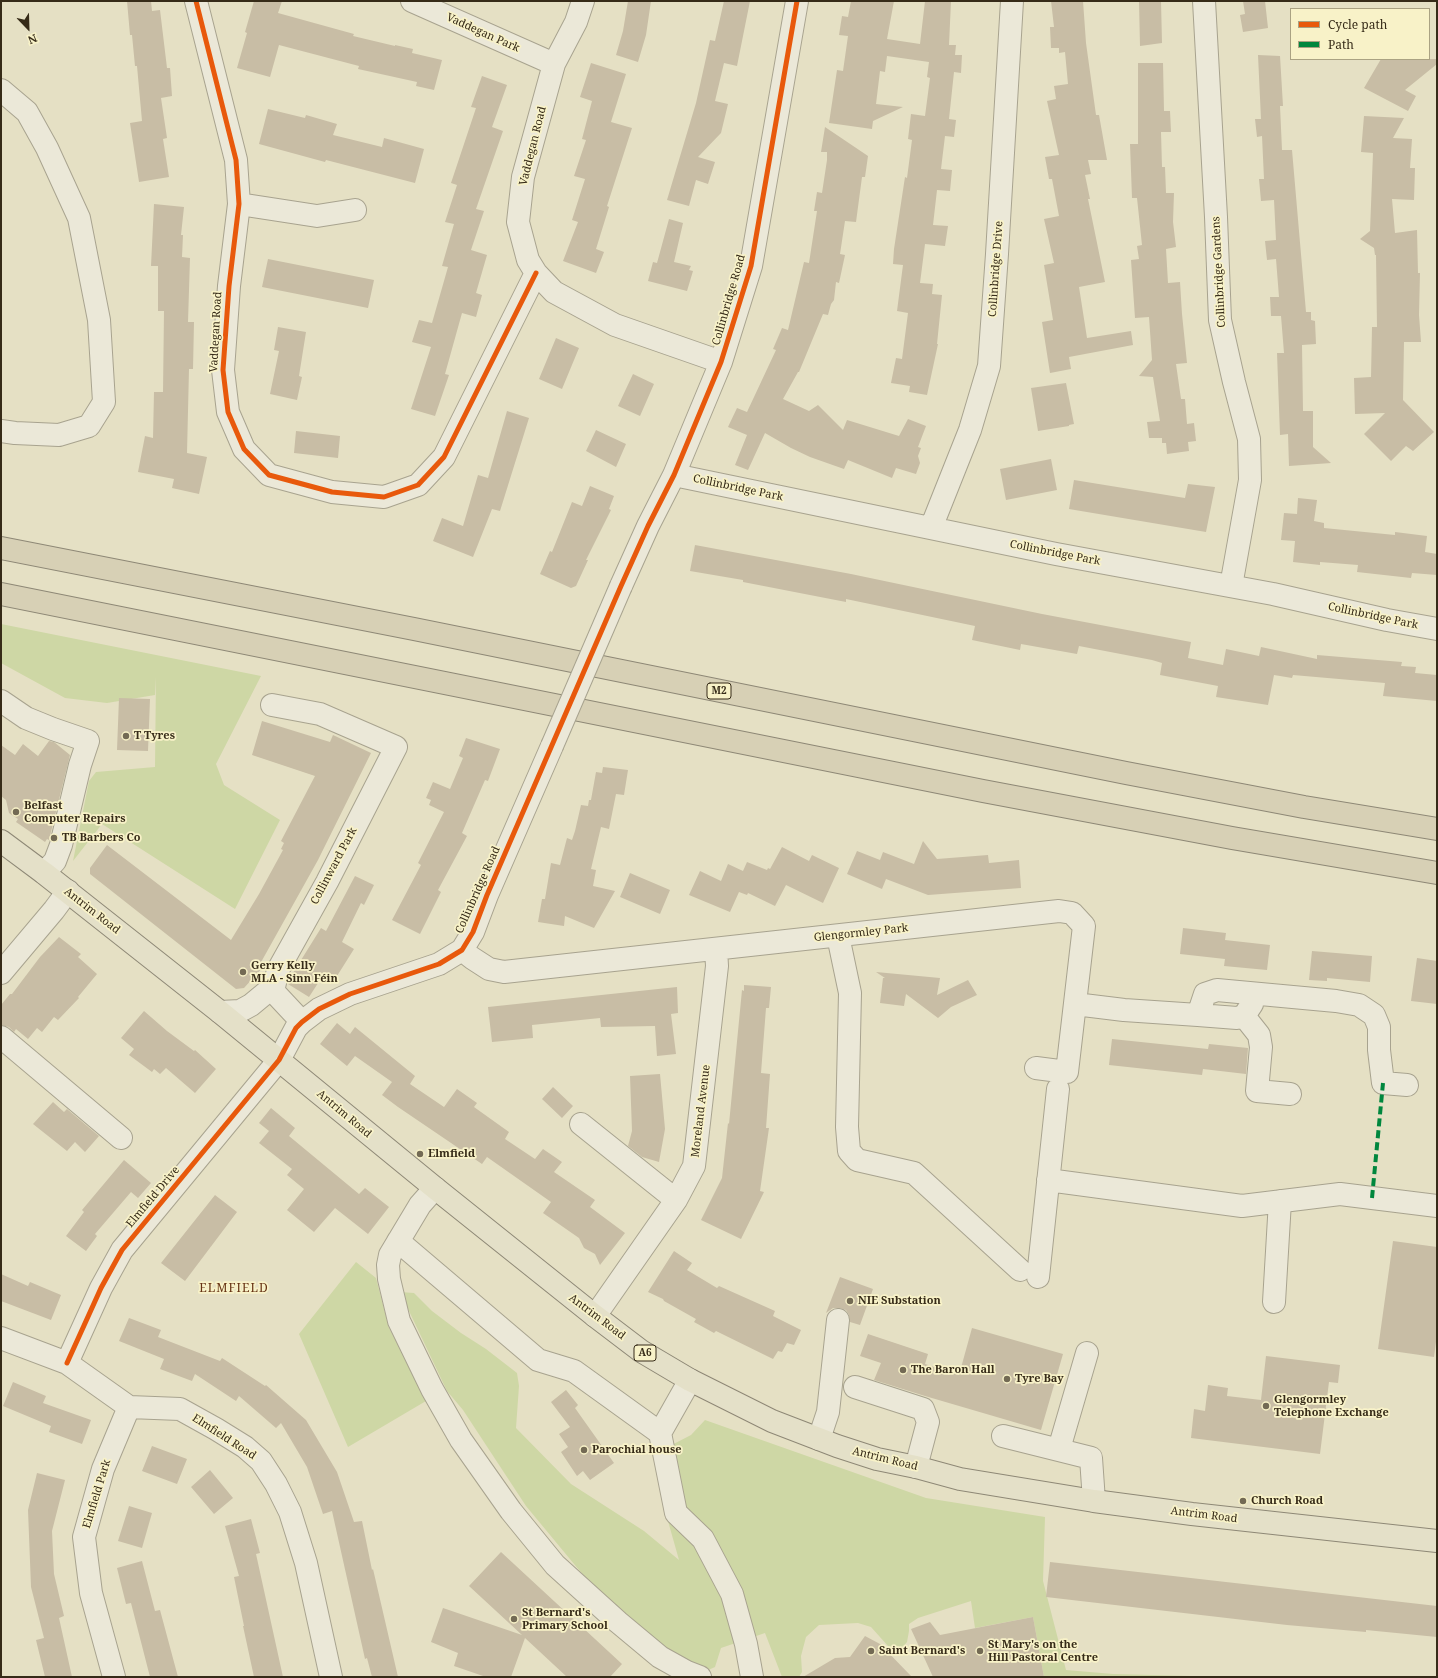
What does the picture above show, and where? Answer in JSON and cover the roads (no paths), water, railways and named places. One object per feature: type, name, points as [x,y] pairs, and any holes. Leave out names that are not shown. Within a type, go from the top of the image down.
[{"type":"highway","name":"M2","points":[[1,548],[1126,773],[1304,807],[1437,829]]},
{"type":"highway","points":[[1,594],[983,791],[1232,838],[1437,872]]},
{"type":"main road","name":"Antrim Road","points":[[1,841],[68,891],[220,1012],[435,1188],[595,1316],[641,1350],[690,1380],[772,1421],[819,1439],[877,1458],[960,1479],[1094,1501],[1192,1514],[1437,1541]]},
{"type":"street","name":"Vaddegan Road","points":[[196,1],[236,160],[239,204],[229,286],[223,370],[228,412],[244,449],[269,475],[332,492],[384,497],[418,485],[444,458],[536,273]]},
{"type":"street","name":"Vaddegan Park","points":[[412,1],[554,64]]},
{"type":"street","name":"Vaddegan Road","points":[[583,1],[576,22],[554,64],[523,177],[518,222],[528,260],[536,273],[554,292],[615,325],[721,362]]},
{"type":"street","name":"Collinbridge Road","points":[[279,1060],[296,1028],[319,1009],[350,994],[439,964],[462,950],[473,932],[487,895],[621,586],[648,526],[674,474],[721,362],[751,266],[797,1]]},
{"type":"street","name":"Collinbridge Drive","points":[[931,528],[970,430],[989,366],[1012,1]]},
{"type":"street","name":"Collinbridge Gardens","points":[[1204,1],[1220,320],[1249,439],[1250,480],[1231,586]]},
{"type":"street","points":[[1,90],[27,112],[47,148],[78,218],[99,320],[104,402],[89,426],[59,435],[1,431]]},
{"type":"street","points":[[239,204],[317,216],[355,210]]},
{"type":"street","name":"Collinbridge Park","points":[[674,474],[1056,554],[1273,594],[1387,620],[1437,629]]},
{"type":"street","points":[[1,701],[26,718],[88,741],[80,765],[61,845],[55,861],[44,873]]},
{"type":"street","name":"Collinward Park","points":[[272,705],[320,714],[396,746],[327,882],[278,970],[274,986]]},
{"type":"street","points":[[1,973],[68,891]]},
{"type":"street","name":"Glengormley Park","points":[[462,950],[489,969],[504,972],[1058,911],[1072,913],[1084,926],[1067,1072],[1036,1068]]},
{"type":"street","points":[[838,936],[850,993],[847,1127],[849,1151],[857,1160],[914,1173],[1029,1274],[1048,1180],[1058,1089]]},
{"type":"street","name":"Moreland Avenue","points":[[595,1316],[676,1200],[694,1166],[717,966],[716,949]]},
{"type":"street","points":[[220,1012],[240,1011],[251,1005],[274,986]]},
{"type":"street","points":[[274,986],[273,991],[302,1022]]},
{"type":"street","points":[[1198,1015],[1205,994],[1217,990],[1336,1001],[1359,1005],[1374,1014],[1379,1027],[1379,1050],[1383,1083],[1407,1085]]},
{"type":"street","points":[[1075,1004],[1124,1010],[1198,1015],[1229,1019],[1244,1016],[1251,1008],[1256,994]]},
{"type":"street","points":[[1244,1016],[1259,1035],[1261,1047],[1257,1091],[1290,1094]]},
{"type":"street","points":[[1,1037],[121,1138]]},
{"type":"street","name":"Elmfield Drive","points":[[67,1363],[101,1288],[122,1250],[279,1060]]},
{"type":"street","points":[[581,1124],[676,1200]]},
{"type":"street","points":[[1048,1180],[1242,1206],[1340,1194],[1437,1206]]},
{"type":"street","points":[[435,1188],[420,1204],[390,1255],[388,1265],[389,1279],[399,1321],[432,1389],[461,1440],[511,1510],[555,1565],[618,1622],[660,1657],[687,1672],[700,1677]]},
{"type":"street","points":[[1274,1302],[1280,1201]]},
{"type":"street","points":[[398,1241],[538,1360],[574,1371],[660,1433]]},
{"type":"street","points":[[819,1439],[828,1412],[838,1320]]},
{"type":"street","points":[[1,1338],[67,1363],[129,1407]]},
{"type":"street","points":[[1059,1450],[1087,1353]]},
{"type":"street","points":[[690,1380],[660,1433],[676,1513],[703,1539],[732,1594],[746,1644],[752,1677]]},
{"type":"street","points":[[855,1387],[923,1409],[928,1422],[916,1467]]},
{"type":"street","name":"Elmfield Park","points":[[114,1677],[91,1593],[84,1536],[103,1469],[129,1407]]},
{"type":"street","name":"Elmfield Road","points":[[129,1407],[180,1409],[216,1429],[245,1448],[261,1461],[276,1484],[290,1512],[306,1563],[331,1677]]},
{"type":"street","points":[[1003,1436],[1091,1458],[1094,1501]]},
{"type":"place","name":"T Tyres","points":[[126,736]]},
{"type":"place","name":"Belfast Computer Repairs","points":[[16,812]]},
{"type":"place","name":"TB Barbers Co","points":[[54,838]]},
{"type":"place","name":"Gerry Kelly MLA - Sinn Féin","points":[[243,972]]},
{"type":"place","name":"Elmfield","points":[[420,1154]]},
{"type":"place","name":"NIE Substation","points":[[850,1301]]},
{"type":"place","name":"The Baron Hall","points":[[903,1370]]},
{"type":"place","name":"Tyre Bay","points":[[1007,1379]]},
{"type":"place","name":"Glengormley Telephone Exchange","points":[[1266,1406]]},
{"type":"place","name":"Parochial house","points":[[584,1450]]},
{"type":"place","name":"Church Road","points":[[1243,1501]]},
{"type":"place","name":"St Bernard's Primary School","points":[[514,1619]]},
{"type":"place","name":"Saint Bernard's","points":[[871,1651]]},
{"type":"place","name":"St Mary's on the Hill Pastoral Centre","points":[[980,1651]]},
{"type":"district","name":"ELMFIELD","points":[[234,1289]]}]
